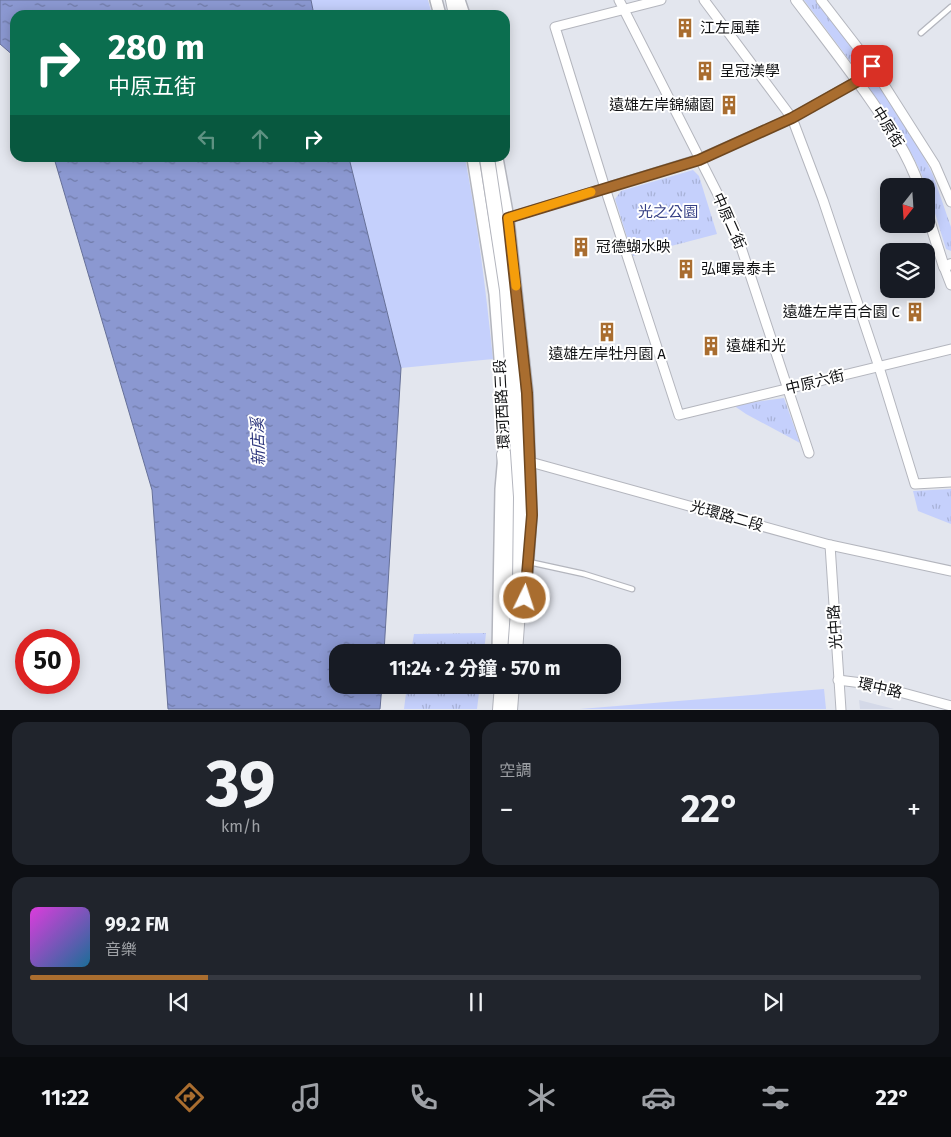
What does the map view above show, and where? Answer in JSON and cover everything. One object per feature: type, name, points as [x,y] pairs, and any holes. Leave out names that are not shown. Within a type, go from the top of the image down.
[{"type":"highway","points":[[488,162],[507,290],[521,497],[520,584],[516,644]]},
{"type":"highway","points":[[504,455],[510,504],[506,644]]},
{"type":"highway","points":[[500,710],[501,694]]},
{"type":"highway","points":[[510,710],[511,694]]},
{"type":"main road","name":"環河西路三段","points":[[474,162],[495,294],[504,410],[498,644]]},
{"type":"main road","name":"環河西路三段","points":[[499,162],[508,218],[527,393],[532,515],[521,644]]},
{"type":"main road","points":[[495,710],[496,694]]},
{"type":"main road","points":[[516,710],[517,694]]},
{"type":"street","points":[[605,188],[555,28],[621,4],[661,0]]},
{"type":"street","points":[[704,0],[792,118],[822,200],[916,484],[951,482]]},
{"type":"street","name":"中原街","points":[[796,0],[858,81],[892,131],[916,178]]},
{"type":"street","points":[[821,0],[872,66],[935,165],[951,202]]},
{"type":"street","name":"中原二街","points":[[621,4],[734,226],[809,453]]},
{"type":"street","points":[[508,218],[699,160],[792,118],[858,81],[872,66]]},
{"type":"street","name":"中原六街","points":[[605,188],[679,415],[951,349]]},
{"type":"street","points":[[935,233],[948,266],[951,285]]},
{"type":"street","name":"光環路二段","points":[[504,455],[830,545],[951,572]]},
{"type":"street","name":"光中路","points":[[830,545],[841,710]]},
{"type":"street","name":"環中路","points":[[838,680],[870,684],[951,706]]},
{"type":"lane","points":[[921,33],[951,7]]},
{"type":"lane","points":[[528,562],[584,574],[632,589]]},
{"type":"shaded area","points":[[859,700],[894,709],[860,709]]},
{"type":"green space","points":[[311,0],[428,0],[431,10],[313,10]]},
{"type":"green space","points":[[804,0],[816,0],[863,61],[859,69],[856,69]]},
{"type":"green space","points":[[874,76],[923,155],[934,178],[923,178],[907,145],[867,87],[868,77]]},
{"type":"green space","points":[[350,162],[466,162],[481,258],[493,359],[401,368]]},
{"type":"green space","name":"光之公園","points":[[693,170],[699,176],[717,234],[633,256],[615,199],[621,191]]},
{"type":"green space","points":[[935,181],[951,227],[951,251],[946,249],[935,214]]},
{"type":"green space","points":[[784,398],[800,443],[733,405]]},
{"type":"green space","points":[[951,489],[951,524],[918,511],[913,491]]},
{"type":"green space","points":[[486,633],[485,644],[412,644],[414,634]]},
{"type":"green space","points":[[824,689],[826,709],[580,709]]},
{"type":"green space","points":[[406,694],[479,694],[477,709],[404,709]]},
{"type":"water","points":[[0,0],[311,0],[313,10],[10,10],[10,53],[0,44]]},
{"type":"water","name":"新店溪","points":[[55,162],[350,162],[401,368],[384,644],[329,644],[329,694],[381,694],[380,709],[168,709],[152,490]]},
{"type":"slow traffic","points":[[516,286],[508,218],[591,192]]},
{"type":"place","name":"江左風華","points":[[685,28]]},
{"type":"place","name":"呈冠渼學","points":[[705,71]]},
{"type":"place","name":"遠雄左岸錦繡園","points":[[729,105]]},
{"type":"place","name":"冠德蝴水映","points":[[581,247]]},
{"type":"place","name":"弘暉景泰丰","points":[[686,269]]},
{"type":"place","name":"遠雄左岸百合園 C","points":[[915,312]]},
{"type":"place","name":"遠雄左岸牡丹園 A","points":[[607,332]]},
{"type":"place","name":"遠雄和光","points":[[711,346]]},
{"type":"route","points":[[525,598],[532,515],[527,393],[508,218],[699,160],[792,118],[858,81],[872,66]]}]
